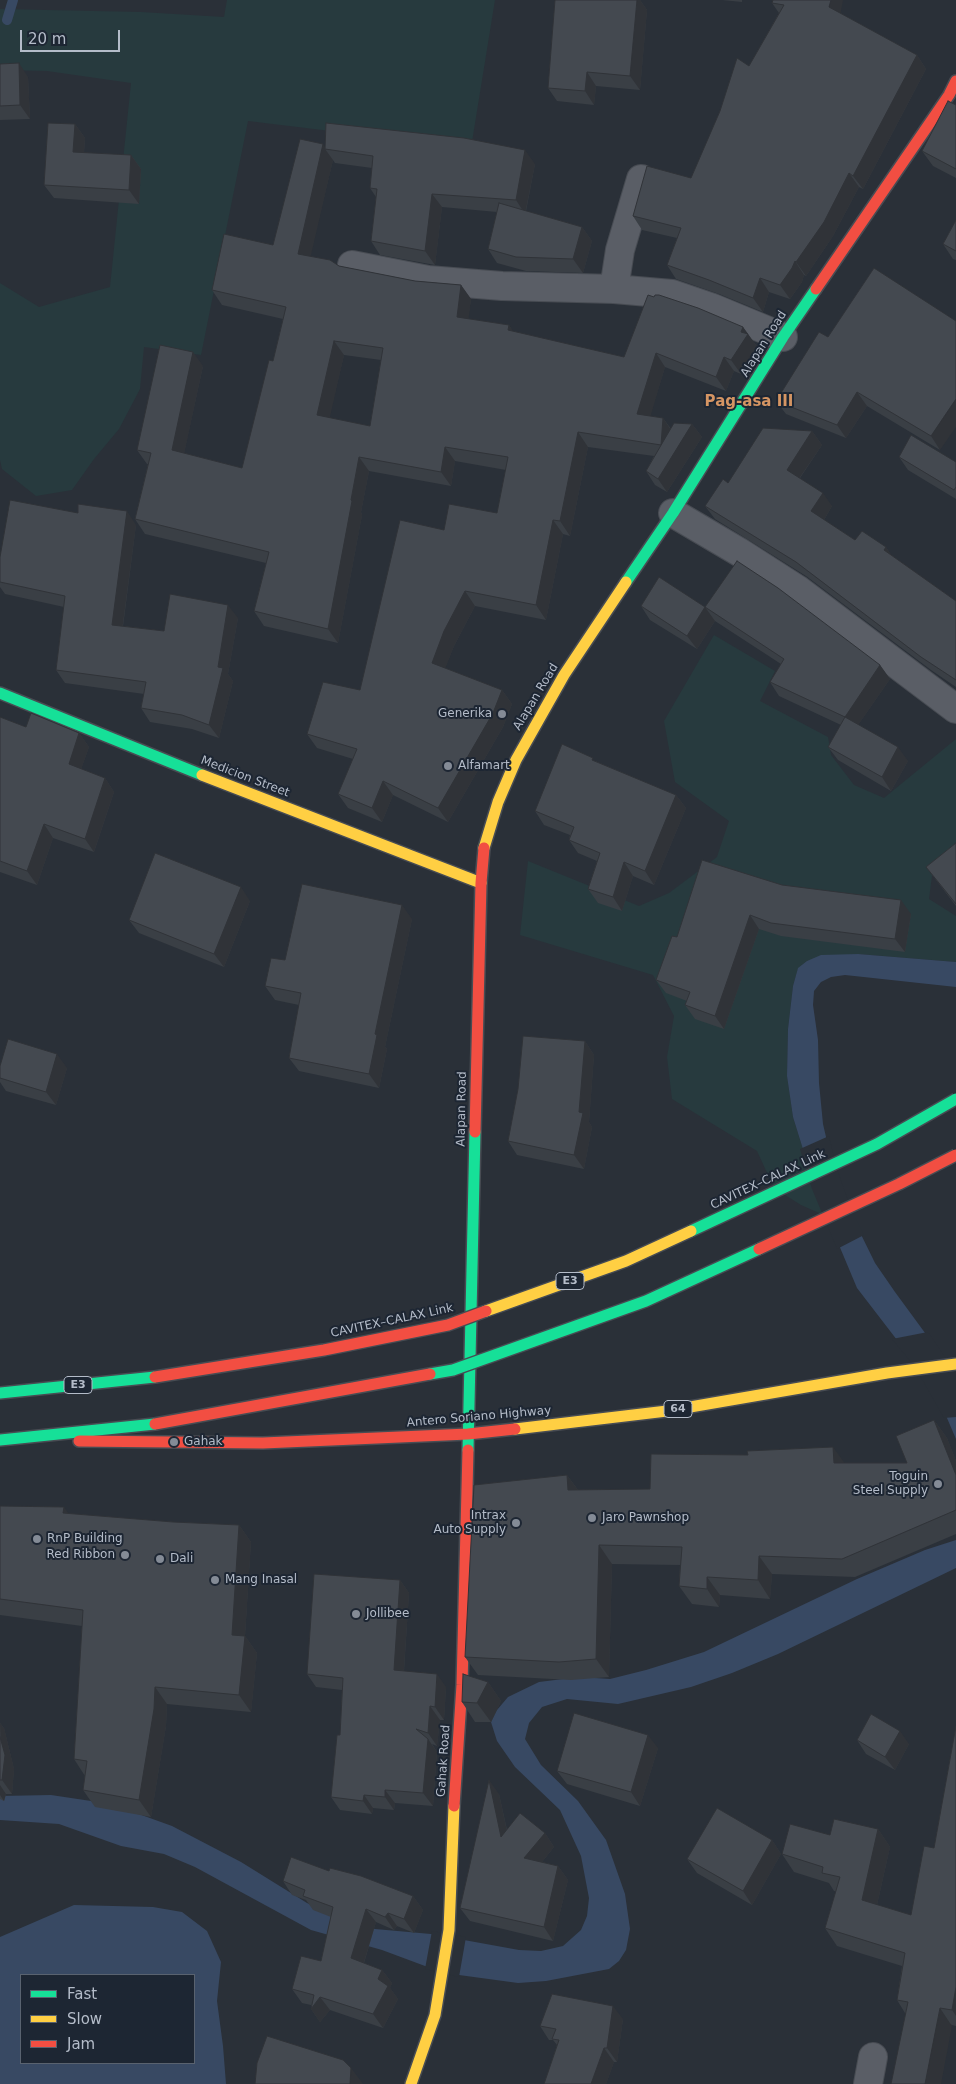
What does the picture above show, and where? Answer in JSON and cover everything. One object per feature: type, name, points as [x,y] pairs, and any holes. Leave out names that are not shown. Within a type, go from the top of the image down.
[{"type":"main road","name":"Alapan Road","points":[[468,1434],[481,884],[484,847],[498,802],[516,760],[564,675],[673,513],[784,337],[953,92]]},
{"type":"main road","name":"Medicion Street","points":[[0,693],[143,752],[481,884]]},
{"type":"main road","name":"CAVITEX–CALAX Link","points":[[0,1393],[155,1377],[324,1350],[448,1325],[626,1261],[877,1144],[956,1099]]},
{"type":"main road","points":[[0,1440],[155,1424],[453,1370],[646,1301],[899,1184],[956,1155]]},
{"type":"main road","name":"Antero Soriano Highway","points":[[0,1440],[262,1443],[468,1434],[667,1411],[887,1373],[956,1364]]},
{"type":"main road","name":"Gahak Road","points":[[412,2084],[435,2015],[449,1930],[451,1857],[462,1685],[468,1434]]},
{"type":"street","points":[[614,290],[620,250],[641,179]]},
{"type":"street","points":[[352,265],[428,280],[502,286],[672,294],[784,337]]},
{"type":"street","points":[[673,513],[797,589],[956,708]]},
{"type":"street","points":[[868,2084],[873,2057]]},
{"type":"green space","points":[[227,0],[495,0],[471,148],[248,121],[201,355],[144,347],[140,389],[119,429],[72,490],[36,496],[2,469],[0,460],[0,283],[39,307],[110,287],[131,83],[47,71],[0,70],[0,9],[141,12],[224,17]]},
{"type":"green space","points":[[714,635],[775,671],[760,701],[828,737],[831,755],[854,785],[884,798],[956,739],[956,849],[933,868],[929,899],[956,916],[956,962],[858,954],[807,961],[798,969],[793,986],[788,1029],[787,1076],[793,1117],[815,1188],[826,1216],[801,1205],[774,1188],[757,1151],[672,1099],[667,1057],[674,1016],[653,975],[520,935],[528,861],[639,906],[669,893],[717,857],[729,821],[675,782],[664,721]]},
{"type":"water","points":[[858,954],[956,962],[956,987],[845,975],[831,977],[821,982],[814,991],[813,1005],[818,1040],[819,1083],[823,1124],[833,1167],[849,1210],[875,1263],[939,1352],[956,1379],[956,1439],[947,1418],[917,1366],[857,1288],[815,1188],[793,1117],[787,1076],[788,1029],[793,986],[798,968],[807,961],[821,955]]},
{"type":"water","points":[[956,1540],[956,1568],[778,1654],[691,1687],[618,1704],[567,1699],[542,1707],[529,1723],[525,1739],[541,1765],[578,1801],[606,1840],[625,1894],[630,1929],[626,1950],[619,1961],[609,1969],[546,1981],[518,1983],[459,1975],[425,1966],[382,1950],[311,1930],[195,1867],[164,1854],[121,1846],[59,1824],[0,1820],[0,1796],[51,1795],[111,1804],[172,1826],[241,1862],[307,1903],[350,1923],[375,1929],[431,1934],[519,1950],[541,1951],[563,1946],[581,1930],[587,1916],[589,1898],[581,1856],[560,1810],[515,1767],[497,1741],[491,1722],[497,1710],[508,1697],[539,1682],[579,1677],[610,1679],[704,1652],[857,1579],[925,1550]]},
{"type":"water","points":[[74,1905],[153,1907],[182,1912],[207,1931],[221,1962],[217,2001],[226,2084],[0,2084],[0,1937]]},
{"type":"pier","points":[[829,1136],[836,1166],[851,1209],[864,1235],[837,1249],[812,1189],[800,1149]]},
{"type":"pier","points":[[928,1332],[956,1374],[956,1417],[944,1418],[915,1367],[892,1339]]},
{"type":"pier","points":[[432,1931],[466,1937],[459,1977],[425,1969]]},
{"type":"building","points":[[555,0],[637,0],[630,76],[587,72],[585,91],[548,88]]},
{"type":"building","points":[[773,0],[831,0],[829,7],[917,55],[853,176],[849,173],[824,222],[780,285],[760,278],[753,298],[667,265],[681,228],[633,216],[647,166],[691,178],[720,111],[737,58],[749,66],[784,5],[772,3]]},
{"type":"building","points":[[19,63],[20,105],[0,106],[0,64]]},
{"type":"building","points":[[948,101],[956,105],[956,169],[922,151]]},
{"type":"building","points":[[48,123],[75,124],[73,152],[131,155],[129,190],[44,185]]},
{"type":"building","points":[[326,123],[464,138],[525,150],[516,200],[432,194],[425,251],[371,241],[377,189],[370,188],[373,156],[325,149]]},
{"type":"building","points":[[300,139],[323,144],[298,254],[330,260],[339,266],[415,281],[461,285],[457,317],[509,325],[508,330],[624,357],[648,295],[654,297],[659,295],[698,308],[743,327],[741,332],[748,334],[731,360],[724,357],[716,377],[656,353],[637,414],[663,418],[661,445],[578,432],[560,521],[553,520],[536,605],[465,591],[444,631],[432,663],[502,690],[493,713],[438,808],[383,781],[372,808],[338,794],[357,749],[307,734],[323,682],[360,690],[400,520],[444,530],[449,504],[497,513],[508,457],[445,447],[441,472],[359,457],[328,629],[254,611],[269,552],[135,519],[151,453],[137,450],[160,345],[193,352],[172,450],[242,468],[269,360],[273,361],[286,307],[212,290],[224,234],[273,245]],"holes":[[[334,341],[383,348],[370,426],[317,415]]]},
{"type":"building","points":[[499,203],[582,227],[573,259],[516,257],[488,249]]},
{"type":"building","points":[[956,220],[956,251],[943,244]]},
{"type":"building","points":[[874,268],[956,321],[956,399],[931,436],[857,392],[837,425],[776,401],[819,332],[828,337]]},
{"type":"building","points":[[674,423],[692,424],[658,479],[646,471]]},
{"type":"building","points":[[763,428],[812,431],[787,470],[823,493],[811,511],[855,540],[862,531],[886,547],[884,550],[956,601],[956,680],[921,657],[796,562],[705,506],[723,479],[728,483]]},
{"type":"building","points":[[911,435],[956,462],[956,487],[954,490],[899,457]]},
{"type":"building","points":[[10,500],[78,513],[78,504],[127,511],[112,625],[164,631],[170,594],[228,605],[218,667],[223,668],[209,725],[182,715],[141,708],[146,682],[56,670],[65,596],[0,582],[0,557]]},
{"type":"building","points":[[737,561],[778,588],[880,665],[845,717],[770,682],[784,659],[705,607]]},
{"type":"building","points":[[659,577],[705,607],[687,636],[641,606]]},
{"type":"building","points":[[31,713],[79,733],[69,764],[105,778],[85,839],[44,824],[27,871],[0,861],[0,717],[26,727]]},
{"type":"building","points":[[845,717],[898,747],[882,777],[828,747]]},
{"type":"building","points":[[562,744],[593,758],[592,760],[676,795],[645,871],[624,862],[613,897],[588,889],[600,853],[569,840],[574,827],[535,811]]},
{"type":"building","points":[[956,843],[956,904],[926,867]]},
{"type":"building","points":[[155,853],[241,887],[214,954],[129,920]]},
{"type":"building","points":[[702,860],[782,885],[901,900],[895,939],[771,923],[750,915],[715,1016],[685,1005],[690,992],[656,980],[672,936],[677,937]]},
{"type":"building","points":[[302,884],[402,905],[375,1034],[377,1035],[369,1074],[289,1058],[301,993],[265,986],[271,958],[285,960]]},
{"type":"building","points":[[523,1036],[585,1041],[579,1112],[583,1113],[574,1155],[508,1141],[518,1089]]},
{"type":"building","points":[[8,1039],[57,1054],[46,1092],[0,1078],[0,1066]]},
{"type":"building","points":[[934,1420],[956,1475],[956,1510],[842,1559],[759,1556],[758,1580],[707,1577],[707,1589],[679,1586],[682,1547],[599,1545],[596,1659],[559,1662],[465,1657],[474,1485],[567,1475],[568,1490],[650,1489],[651,1454],[748,1455],[747,1451],[833,1447],[834,1463],[907,1463],[896,1436]]},
{"type":"building","points":[[0,1506],[64,1507],[63,1513],[239,1525],[232,1635],[245,1636],[239,1695],[155,1687],[154,1709],[139,1800],[83,1790],[87,1761],[74,1759],[83,1610],[0,1599]]},
{"type":"building","points":[[314,1574],[400,1580],[394,1670],[437,1674],[435,1707],[430,1706],[428,1733],[416,1729],[428,1739],[423,1793],[385,1790],[385,1797],[364,1795],[363,1801],[331,1797],[337,1735],[340,1735],[343,1678],[307,1674]]},
{"type":"building","points":[[463,1674],[488,1682],[477,1703],[462,1702]]},
{"type":"building","points":[[574,1713],[648,1735],[631,1792],[557,1771]]},
{"type":"building","points":[[871,1714],[900,1731],[885,1757],[857,1740]]},
{"type":"building","points":[[956,1726],[956,1987],[952,2010],[940,2008],[925,2084],[891,2084],[908,2002],[897,2000],[905,1953],[825,1928],[840,1877],[822,1873],[823,1867],[782,1854],[790,1824],[830,1835],[834,1819],[878,1829],[862,1900],[911,1915],[924,1846],[934,1848]]},
{"type":"building","points":[[0,1737],[5,1755],[2,1780],[0,1780]]},
{"type":"building","points":[[489,1780],[501,1837],[520,1813],[545,1833],[524,1858],[558,1866],[544,1927],[460,1908]]},
{"type":"building","points":[[717,1808],[772,1840],[743,1891],[687,1859]]},
{"type":"building","points":[[291,1857],[329,1871],[330,1868],[361,1876],[413,1896],[404,1919],[388,1913],[385,1917],[366,1909],[351,1958],[382,1970],[378,1979],[388,1986],[373,2014],[320,1997],[311,2009],[314,1995],[292,1989],[301,1956],[321,1961],[333,1907],[303,1896],[305,1890],[283,1881]]},
{"type":"building","points":[[552,1994],[613,2006],[607,2048],[604,2048],[591,2084],[544,2084],[559,2040],[552,2039],[556,2029],[540,2026]]},
{"type":"building","points":[[267,2036],[343,2060],[351,2068],[350,2084],[255,2084],[257,2063]]},
{"type":"waterway","points":[[7,20],[13,0]]},
{"type":"traffic: fast","points":[[626,582],[673,513],[783,337],[816,289]]},
{"type":"traffic: fast","points":[[0,693],[202,775]]},
{"type":"traffic: fast","points":[[691,1231],[877,1144],[956,1099]]},
{"type":"traffic: fast","points":[[468,1450],[475,1132]]},
{"type":"traffic: fast","points":[[430,1374],[453,1370],[646,1301],[759,1249]]},
{"type":"traffic: fast","points":[[0,1393],[155,1377]]},
{"type":"traffic: fast","points":[[0,1440],[155,1424]]},
{"type":"traffic: slow","points":[[484,848],[498,802],[516,760],[564,675],[626,582]]},
{"type":"traffic: slow","points":[[202,775],[481,883]]},
{"type":"traffic: slow","points":[[486,1311],[626,1261],[691,1231]]},
{"type":"traffic: slow","points":[[515,1429],[667,1411],[887,1373],[956,1364]]},
{"type":"traffic: slow","points":[[411,2084],[435,2015],[449,1930],[454,1806]]},
{"type":"traffic: jam","points":[[816,289],[949,95],[956,81]]},
{"type":"traffic: jam","points":[[475,1132],[481,883],[484,848]]},
{"type":"traffic: jam","points":[[759,1249],[899,1184],[956,1155]]},
{"type":"traffic: jam","points":[[155,1377],[324,1350],[448,1325],[486,1311]]},
{"type":"traffic: jam","points":[[155,1424],[430,1374]]},
{"type":"traffic: jam","points":[[79,1441],[263,1443],[468,1434],[515,1429]]},
{"type":"traffic: jam","points":[[454,1806],[462,1685],[468,1450]]},
{"type":"place","name":"Generika","points":[[502,714]]},
{"type":"place","name":"Alfamart","points":[[448,766]]},
{"type":"place","name":"Gahak","points":[[174,1442]]},
{"type":"place","name":"Toguin Steel Supply","points":[[938,1484]]},
{"type":"place","name":"Jaro Pawnshop","points":[[592,1518]]},
{"type":"place","name":"Intrax Auto Supply","points":[[516,1523]]},
{"type":"place","name":"RnP Building","points":[[37,1539]]},
{"type":"place","name":"Red Ribbon","points":[[125,1555]]},
{"type":"place","name":"Dali","points":[[160,1559]]},
{"type":"place","name":"Mang Inasal","points":[[215,1580]]},
{"type":"place","name":"Jollibee","points":[[356,1614]]},
{"type":"district","name":"Pag-asa III","points":[[749,402]]}]
